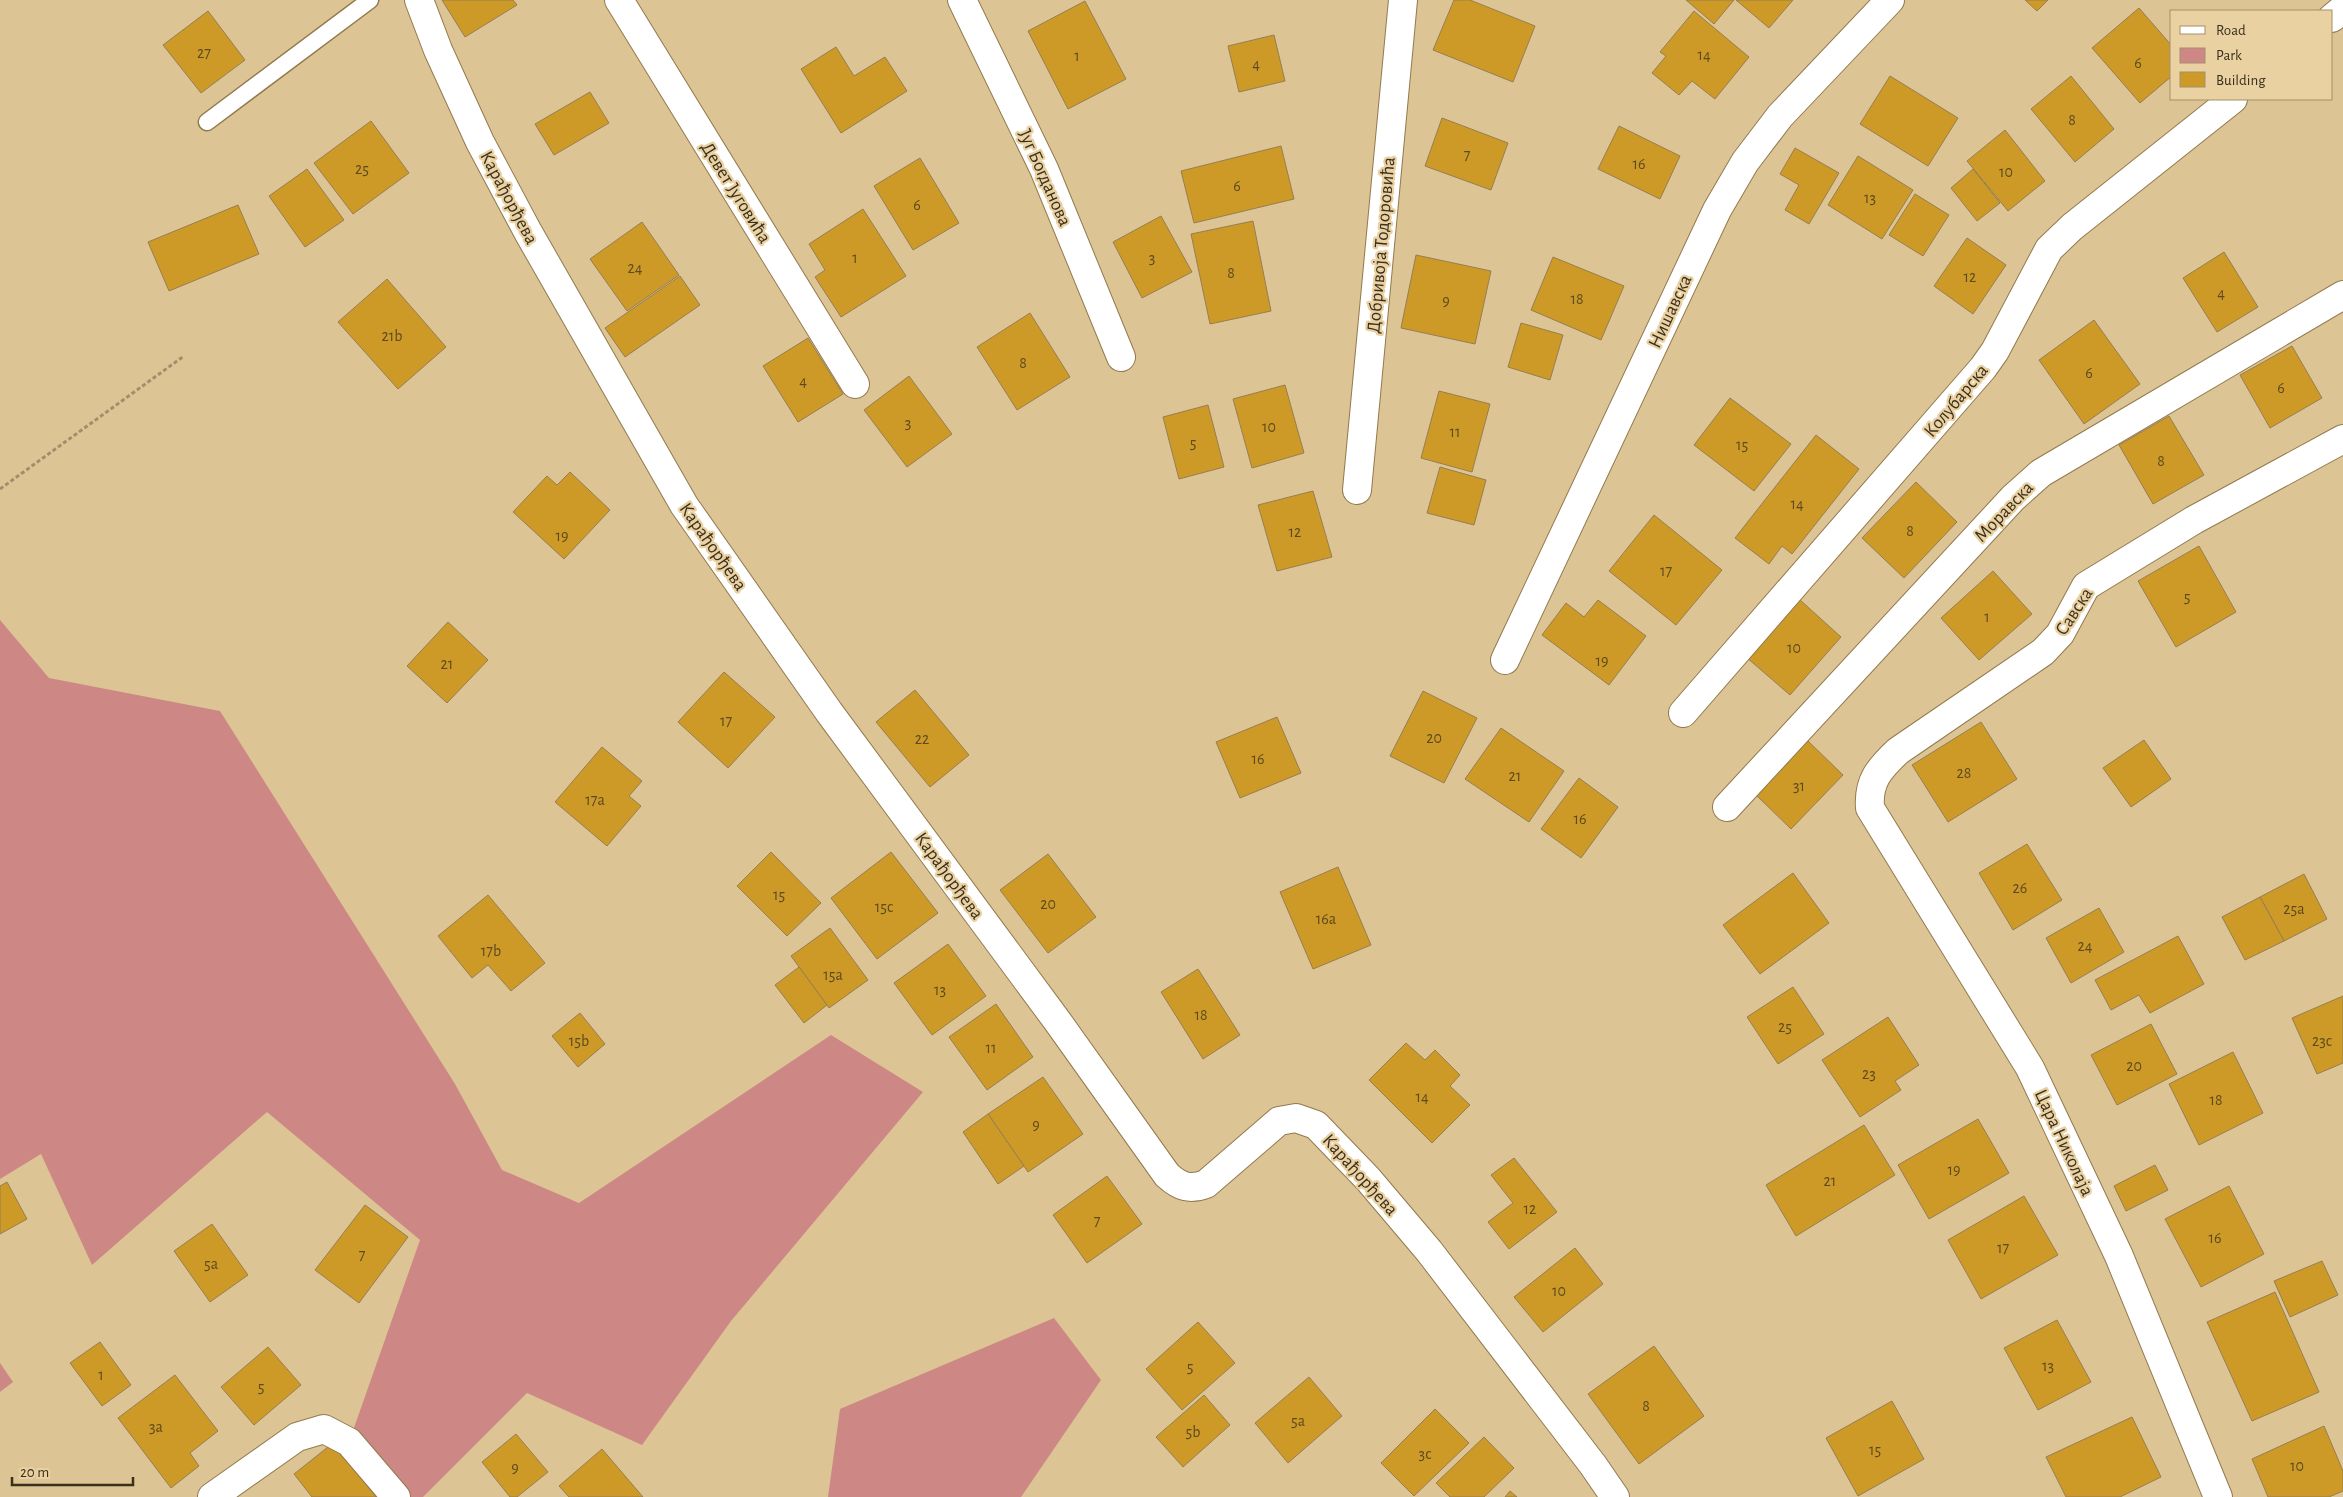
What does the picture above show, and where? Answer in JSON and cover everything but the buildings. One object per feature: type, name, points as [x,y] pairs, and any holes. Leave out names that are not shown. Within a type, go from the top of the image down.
[{"type":"street","name":"Карађорђева","points":[[419,0],[438,50],[484,150],[528,232],[684,505],[829,712],[1058,1022],[1167,1175],[1176,1183],[1186,1188],[1196,1188],[1206,1184],[1278,1121],[1296,1118],[1316,1125],[1368,1179],[1429,1250],[1594,1465],[1616,1497]]},
{"type":"street","name":"Девет Југовића","points":[[619,0],[855,384]]},
{"type":"street","name":"Југ Богданова","points":[[962,0],[1044,169],[1121,357]]},
{"type":"street","name":"Добривоја Тодоровића","points":[[1357,490],[1403,0]]},
{"type":"street","name":"Нишавска","points":[[1505,660],[1717,210],[1745,162],[1780,116],[1890,0]]},
{"type":"street","points":[[2333,17],[2343,9]]},
{"type":"street","name":"Колубарска","points":[[1683,713],[1983,368],[1995,351],[2049,249],[2072,227],[2232,100]]},
{"type":"street","name":"Моравска","points":[[1728,807],[2013,498],[2041,473],[2343,295]]},
{"type":"street","name":"Савска","points":[[1870,808],[1871,784],[1889,759],[2043,652],[2060,634],[2086,586],[2194,520],[2343,440]]},
{"type":"street","name":"Цара Николаја","points":[[1870,808],[2030,1068],[2119,1256],[2218,1497]]},
{"type":"street","points":[[212,1497],[297,1438],[324,1429],[350,1442],[396,1497]]},
{"type":"lane","points":[[207,122],[370,0]]},
{"type":"path","points":[[0,489],[184,356]]},
{"type":"green space","points":[[0,620],[49,678],[220,711],[455,1084],[502,1170],[579,1203],[831,1035],[923,1092],[731,1321],[642,1445],[527,1393],[423,1497],[396,1497],[349,1442],[420,1240],[267,1112],[92,1265],[41,1154],[0,1179]]},
{"type":"green space","points":[[1054,1318],[1101,1380],[1021,1497],[828,1497],[840,1409]]},
{"type":"green space","points":[[0,1363],[13,1382],[0,1392]]}]
